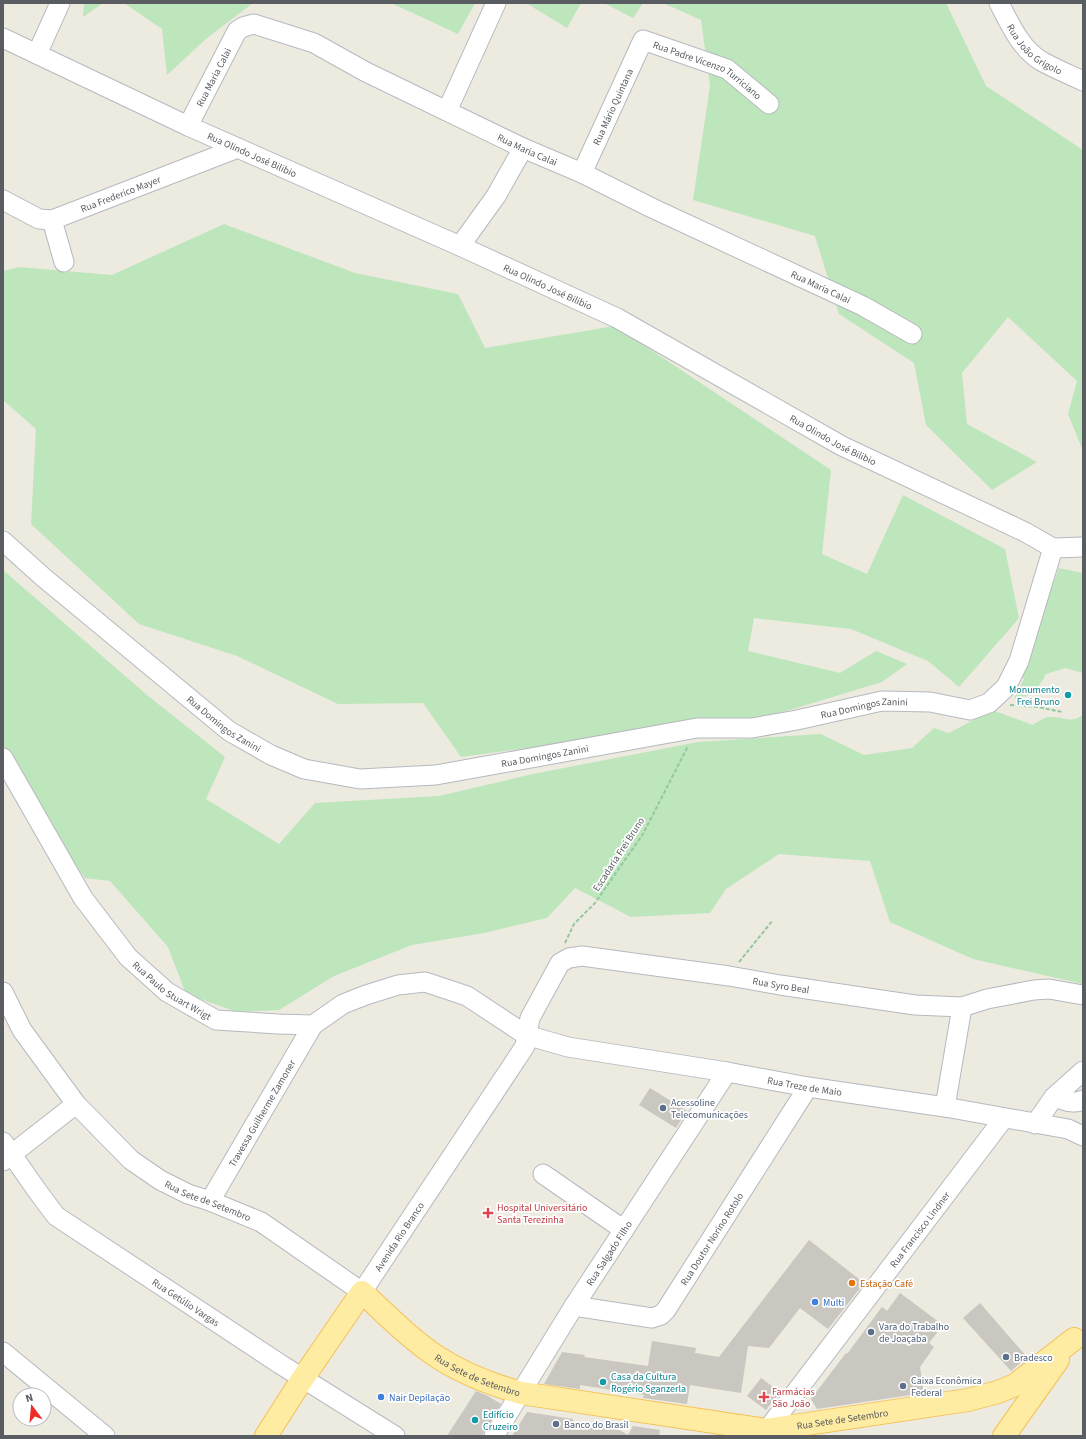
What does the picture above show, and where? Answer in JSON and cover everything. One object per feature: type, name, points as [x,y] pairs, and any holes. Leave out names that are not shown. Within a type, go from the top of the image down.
[{"type":"main road","name":"Avenida Rio Branco","points":[[266,1436],[303,1378],[362,1292]]},
{"type":"main road","name":"Rua Sete de Setembro","points":[[362,1292],[408,1334],[439,1358],[493,1385],[521,1393],[765,1433],[968,1400],[998,1392],[1014,1385],[1079,1334]]},
{"type":"main road","points":[[1004,1436],[1079,1334]]},
{"type":"main road","points":[[1014,1385],[1011,1397],[1012,1401],[1023,1409]]},
{"type":"main road","points":[[968,1400],[991,1401],[998,1404],[1002,1410],[1003,1416],[1002,1425],[998,1436]]},
{"type":"street","points":[[37,54],[60,3]]},
{"type":"street","points":[[447,111],[496,3]]},
{"type":"street","name":"Rua João Grigolo","points":[[999,3],[1017,37],[1031,53],[1042,62],[1083,81]]},
{"type":"street","name":"Rua Maria Calai","points":[[188,126],[237,31],[243,27],[254,24],[314,43],[366,72],[523,148],[582,173],[652,208],[863,306],[912,334]]},
{"type":"street","name":"Rua Olindo José Bilibio","points":[[3,38],[188,126],[460,246],[617,318],[842,446],[1025,532],[1053,548]]},
{"type":"street","name":"Rua Padre Vicenzo Turriciano","points":[[644,40],[727,69],[769,104]]},
{"type":"street","name":"Rua Mário Quintana","points":[[582,173],[644,40]]},
{"type":"street","name":"Rua Frederico Mayer","points":[[52,220],[238,148]]},
{"type":"street","points":[[460,246],[496,196],[523,148]]},
{"type":"street","points":[[3,200],[39,219],[52,220],[64,262]]},
{"type":"street","name":"Rua Domingos Zanini","points":[[3,541],[43,577],[229,731],[271,755],[304,769],[360,779],[436,775],[697,728],[752,728],[797,720],[882,701],[930,702],[970,710],[989,703],[1006,687],[1019,661],[1053,548]]},
{"type":"street","points":[[1053,548],[1083,547]]},
{"type":"street","name":"Rua Paulo Stuart Wrigt","points":[[3,758],[83,898],[128,957],[167,992],[216,1020],[313,1025]]},
{"type":"street","name":"Rua Syro Beal","points":[[560,963],[569,958],[582,956],[729,976],[915,1005],[962,1006],[987,999],[1034,990],[1049,989],[1083,994]]},
{"type":"street","points":[[313,1025],[343,1004],[366,995],[398,985],[425,982],[467,996],[526,1036],[530,1018],[560,963]]},
{"type":"street","name":"Rua Sete de Setembro","points":[[3,992],[22,1030],[76,1104],[131,1160],[160,1180],[188,1194],[210,1201],[261,1222],[362,1292]]},
{"type":"street","points":[[945,1108],[962,1006]]},
{"type":"street","name":"Travessa Guilherme Zamoner","points":[[210,1201],[313,1025]]},
{"type":"street","name":"Rua Treze de Maio","points":[[526,1036],[568,1047],[1068,1129],[1083,1136]]},
{"type":"street","name":"Avenida Rio Branco","points":[[362,1292],[525,1046],[526,1036]]},
{"type":"street","points":[[1036,1124],[1054,1097],[1083,1071]]},
{"type":"street","name":"Rua Salgado Filho","points":[[494,1436],[574,1306],[727,1072]]},
{"type":"street","name":"Rua Doutor Norino Rotolo","points":[[574,1306],[652,1318],[661,1315],[666,1310],[808,1087]]},
{"type":"street","points":[[1054,1097],[1069,1102],[1078,1103],[1083,1100]]},
{"type":"street","points":[[6,1152],[76,1104]]},
{"type":"street","name":"Rua Francisco Lindner","points":[[765,1433],[1004,1118]]},
{"type":"street","name":"Rua Getúlio Vargas","points":[[6,1152],[56,1216],[280,1364],[395,1436]]},
{"type":"street","points":[[543,1174],[624,1230]]},
{"type":"street","points":[[3,1352],[105,1436]]},
{"type":"path","points":[[989,703],[1025,706],[1062,712]]},
{"type":"path","name":"Escadaria Frei Bruno","points":[[560,963],[562,949],[574,924],[595,903],[643,834],[697,728]]},
{"type":"path","points":[[729,976],[773,920]]},
{"type":"green space","points":[[84,3],[103,3],[83,17]]},
{"type":"green space","points":[[124,3],[253,3],[207,38],[167,75],[162,29]]},
{"type":"green space","points":[[391,3],[475,3],[458,34]]},
{"type":"green space","points":[[526,3],[581,3],[567,28]]},
{"type":"green space","points":[[604,3],[643,3],[633,18]]},
{"type":"green space","points":[[663,3],[946,3],[986,86],[1083,150],[1083,451],[1068,414],[1077,381],[1008,317],[962,373],[967,424],[1037,462],[992,490],[926,425],[914,363],[839,314],[815,236],[693,200],[710,86],[701,20]]},
{"type":"green space","points":[[224,224],[355,273],[458,294],[485,348],[615,326],[831,470],[822,554],[867,574],[903,495],[1005,549],[1019,618],[959,687],[928,661],[851,629],[754,618],[748,651],[840,673],[876,651],[907,664],[882,682],[780,713],[720,725],[599,736],[461,757],[423,703],[338,704],[237,656],[139,624],[31,524],[36,429],[3,400],[3,271],[19,267],[112,275]]},
{"type":"green space","points":[[1059,568],[1083,573],[1083,673],[1065,668],[1046,674],[1037,688],[1029,694],[1020,698],[1014,698],[1024,679],[1018,675]]},
{"type":"green space","points":[[3,570],[147,695],[225,757],[206,799],[279,844],[315,803],[439,796],[533,774],[698,742],[821,734],[864,755],[912,748],[934,728],[949,733],[992,710],[1033,725],[1048,717],[1071,720],[1083,714],[1083,984],[973,959],[890,922],[870,861],[779,854],[726,889],[710,913],[631,917],[575,888],[547,918],[484,933],[412,945],[334,976],[279,1010],[237,1012],[186,994],[168,947],[110,881],[85,878],[3,766]]},
{"type":"building","name":"Acessoline Telecomunicações","points":[[650,1088],[687,1111],[676,1128],[639,1105]]},
{"type":"building","points":[[809,1240],[864,1283],[828,1329],[800,1308],[769,1348],[748,1346],[741,1393],[690,1385],[687,1404],[643,1398],[644,1395],[580,1385],[580,1389],[544,1384],[562,1352],[585,1355],[584,1357],[648,1366],[652,1341],[696,1348],[695,1353],[719,1357]]},
{"type":"building","points":[[900,1293],[943,1325],[929,1343],[934,1347],[920,1367],[924,1393],[817,1409],[811,1399],[882,1307],[887,1311]]},
{"type":"building","points":[[980,1303],[1027,1357],[1011,1371],[963,1318]]},
{"type":"building","points":[[761,1378],[780,1392],[766,1410],[747,1396]]},
{"type":"building","name":"Edifício Cruzeiro","points":[[476,1391],[501,1404],[482,1436],[447,1436]]},
{"type":"building","points":[[527,1412],[573,1419],[573,1423],[593,1426],[596,1422],[605,1427],[607,1423],[628,1435],[633,1426],[660,1430],[659,1436],[512,1436]]},
{"type":"place","name":"Monumento Frei Bruno","points":[[1068,695]]},
{"type":"place","name":"Acessoline Telecomunicações","points":[[663,1108]]},
{"type":"place","name":"Hospital Universitário Santa Terezinha","points":[[488,1213]]},
{"type":"place","name":"Estação Café","points":[[852,1283]]},
{"type":"place","name":"Multi","points":[[815,1302]]},
{"type":"place","name":"Vara do Trabalho de Joaçaba","points":[[871,1332]]},
{"type":"place","name":"Bradesco","points":[[1006,1357]]},
{"type":"place","name":"Casa da Cultura Rogério Sganzerla","points":[[603,1382]]},
{"type":"place","name":"Caixa Econômica Federal","points":[[903,1386]]},
{"type":"place","name":"Nair Depilação","points":[[381,1397]]},
{"type":"place","name":"Farmácias São João","points":[[764,1397]]},
{"type":"place","name":"Edifício Cruzeiro","points":[[475,1420]]},
{"type":"place","name":"Banco do Brasil","points":[[556,1424]]}]
